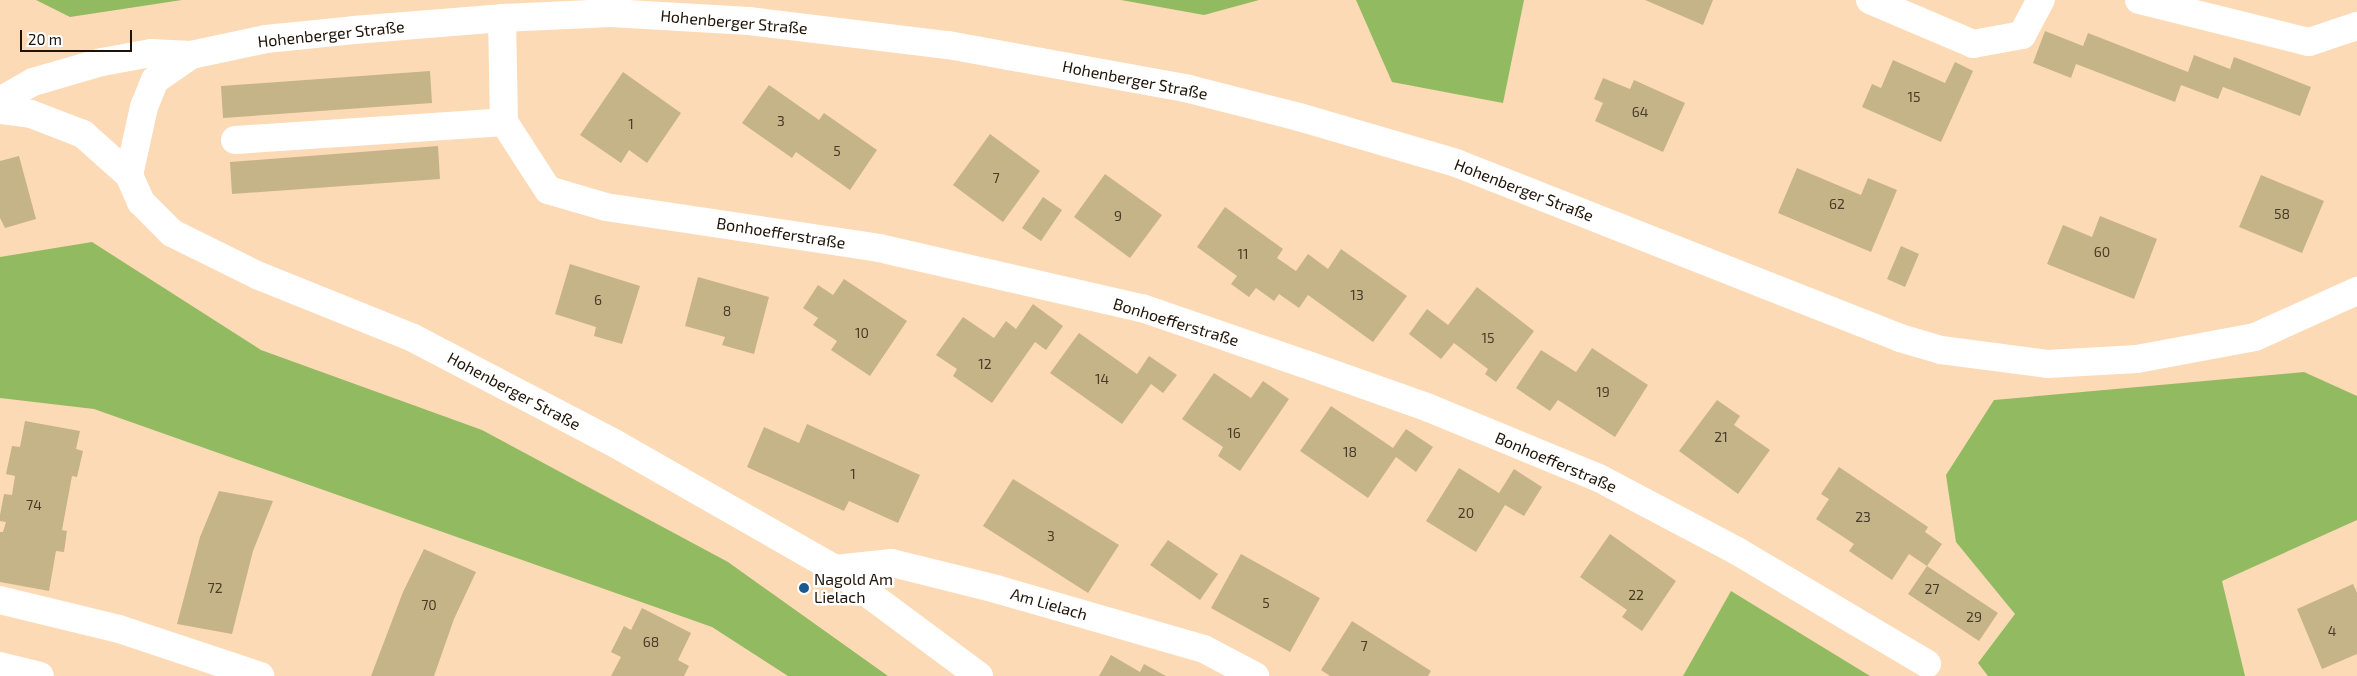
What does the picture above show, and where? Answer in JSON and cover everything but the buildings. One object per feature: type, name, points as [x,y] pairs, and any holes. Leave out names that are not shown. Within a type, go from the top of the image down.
[{"type":"street","points":[[1870,0],[1974,44],[2022,35],[2041,0]]},
{"type":"street","points":[[2139,0],[2309,42],[2357,26]]},
{"type":"street","name":"Hohenberger Straße","points":[[979,676],[835,569],[616,444],[411,337],[259,276],[172,233],[141,202],[129,175],[144,107],[155,80],[191,55],[266,39],[502,18],[612,13],[749,21],[948,45],[1190,89],[1299,117],[1456,163],[1891,335],[1941,350],[2047,364],[2137,359],[2255,337],[2357,291]]},
{"type":"street","points":[[235,140],[504,122],[502,18]]},
{"type":"street","points":[[0,101],[33,82],[102,62],[151,53],[191,55]]},
{"type":"street","points":[[0,110],[31,114],[83,134],[129,175]]},
{"type":"street","name":"Bonhoefferstraße","points":[[504,122],[548,190],[606,207],[879,248],[1142,308],[1429,408],[1599,478],[1737,551],[1927,664]]},
{"type":"street","name":"Am Lielach","points":[[835,569],[892,563],[996,589],[1204,649],[1255,676]]},
{"type":"street","points":[[0,600],[119,629],[260,676]]},
{"type":"street","points":[[0,666],[40,676]]},
{"type":"green space","points":[[36,0],[182,0],[70,17]]},
{"type":"green space","points":[[1121,0],[1259,0],[1204,15]]},
{"type":"green space","points":[[1356,0],[1524,0],[1503,103],[1392,82]]},
{"type":"green space","points":[[92,242],[261,350],[482,430],[728,562],[888,676],[788,676],[712,627],[94,409],[0,398],[0,257]]},
{"type":"green space","points":[[2304,372],[2357,396],[2357,520],[2222,581],[2245,676],[1988,676],[1978,663],[2015,614],[1956,542],[1946,475],[1994,400]]},
{"type":"green space","points":[[1731,591],[1870,676],[1683,676]]},
{"type":"place","name":"Nagold Am Lielach","points":[[804,588]]}]
